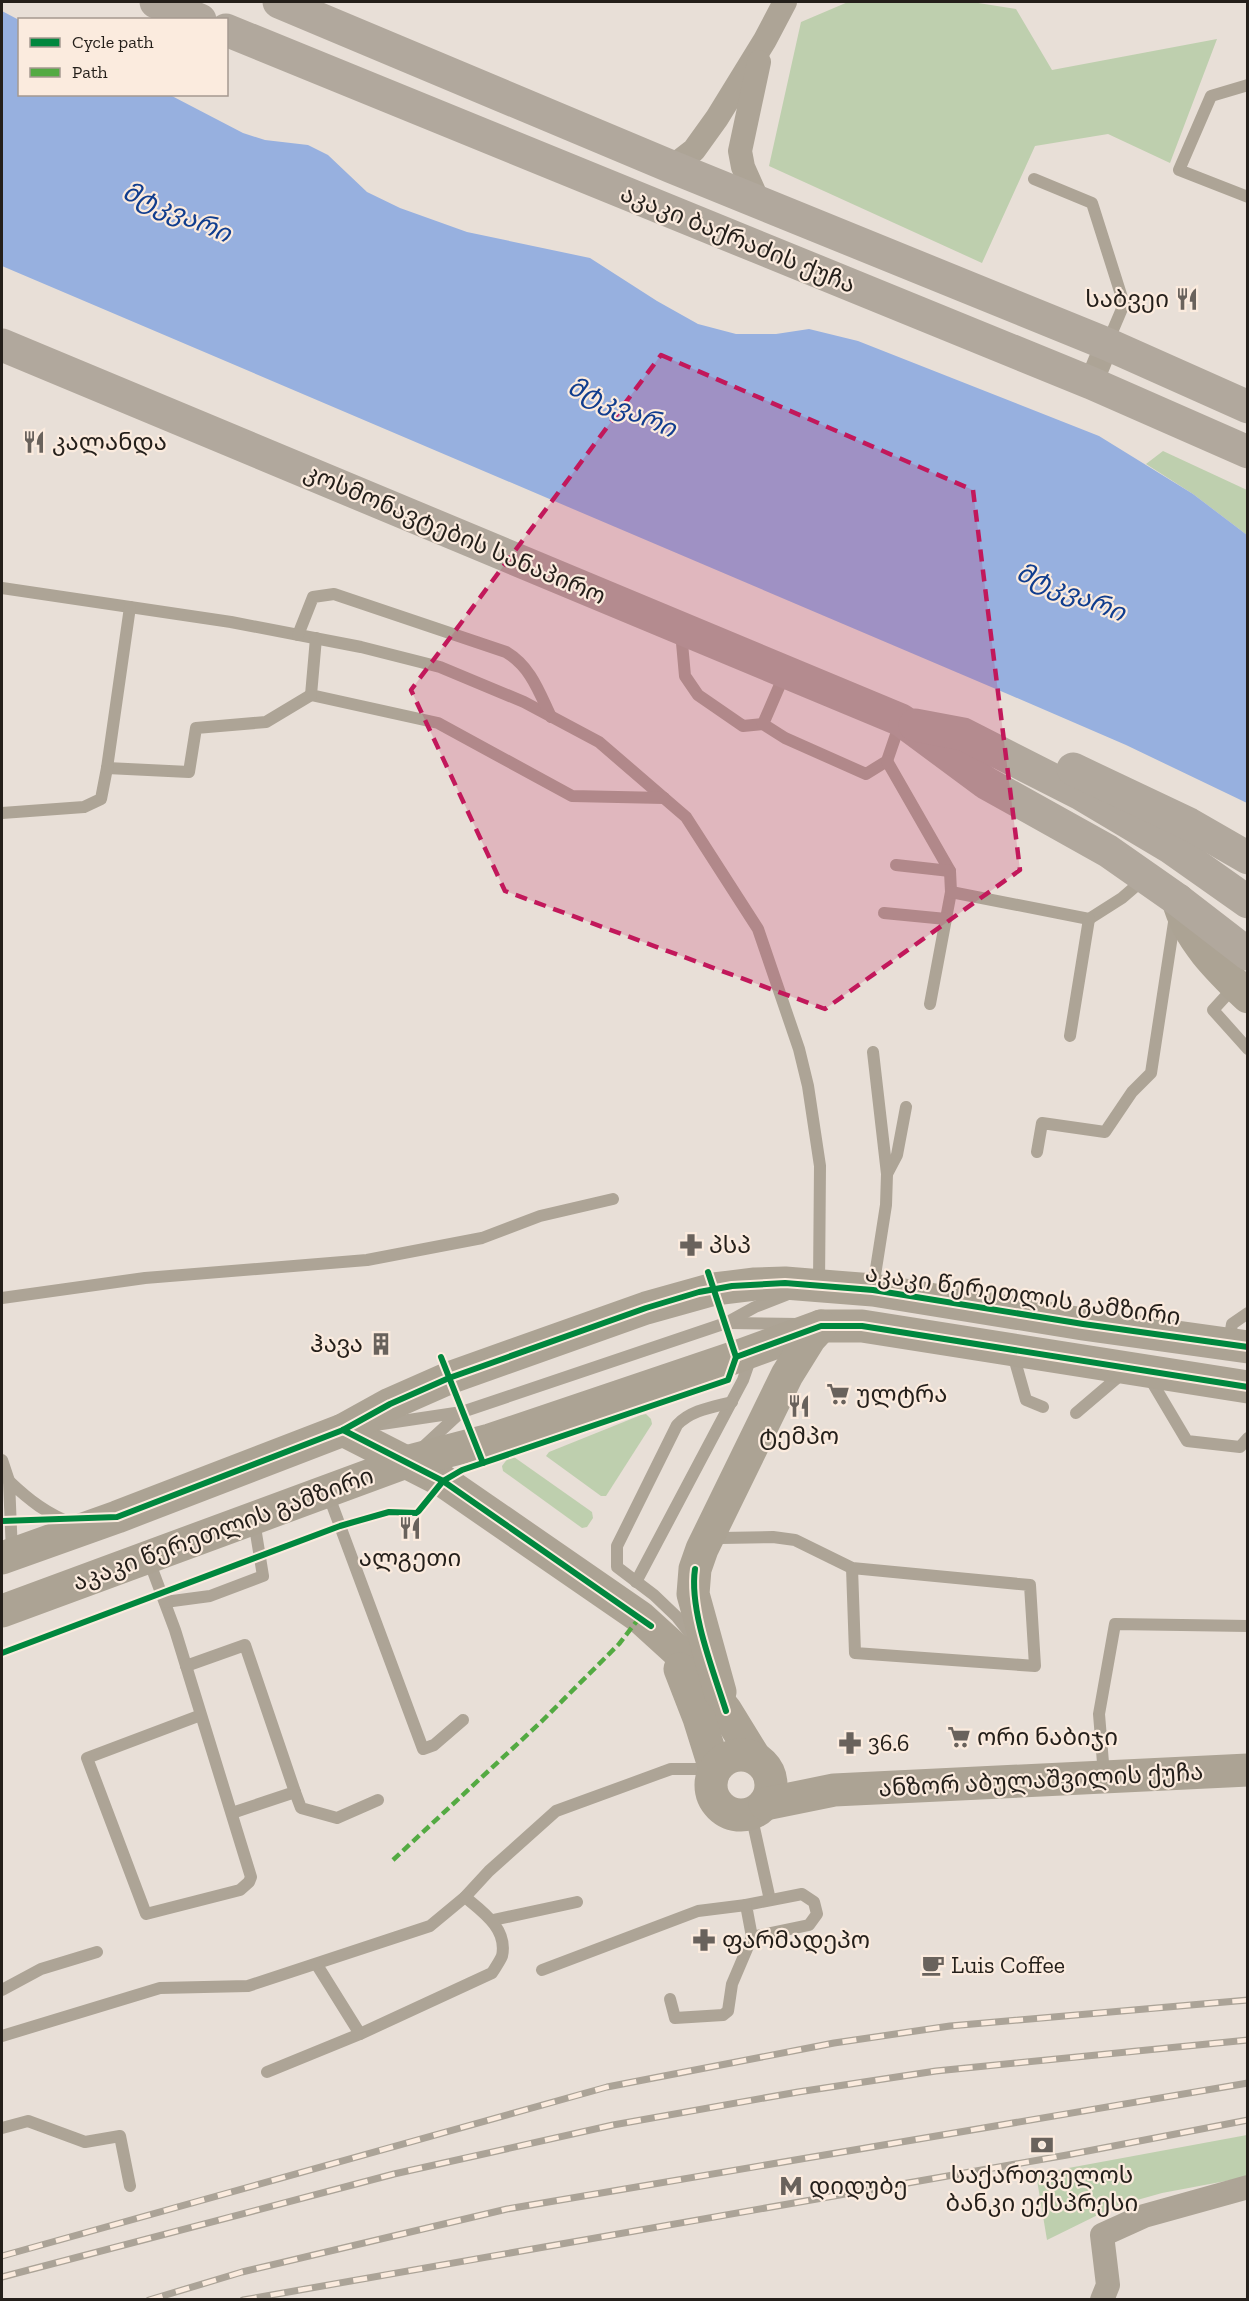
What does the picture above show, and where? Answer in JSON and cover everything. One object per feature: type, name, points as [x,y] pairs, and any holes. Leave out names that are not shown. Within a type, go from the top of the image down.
[{"type":"main road","points":[[156,2],[195,18]]},
{"type":"main road","name":"აკაკი ბაქრაძის ქუჩა","points":[[279,2],[672,168],[1107,344],[1248,406]]},
{"type":"main road","name":"აკაკი ბაქრაძის ქუჩა","points":[[228,31],[1091,383],[1248,452]]},
{"type":"main road","name":"კოსმონავტების სანაპირო","points":[[2,345],[905,722],[963,734],[1081,794],[1195,865],[1248,902]]},
{"type":"main road","name":"კოსმონავტების სანაპირო","points":[[905,722],[986,783],[1107,851],[1146,877],[1248,954]]},
{"type":"main road","points":[[963,734],[1050,759],[1159,809],[1243,855]]},
{"type":"main road","points":[[1242,991],[1194,937],[1182,918],[1178,900],[1186,876],[1195,865],[1218,856],[1243,855]]},
{"type":"main road","name":"აკაკი წერეთლის გამზირი","points":[[7,1556],[344,1430],[390,1404],[449,1378],[667,1302],[699,1292],[732,1286],[785,1284],[873,1290],[1083,1324],[1236,1338]]},
{"type":"main road","points":[[726,1711],[693,1594],[695,1569],[710,1533],[796,1358],[821,1326]]},
{"type":"main road","name":"აკაკი წერეთლის გამზირი","points":[[2,1611],[406,1462],[490,1440],[821,1326],[862,1326],[1248,1387]]},
{"type":"main road","points":[[344,1430],[442,1482],[640,1617],[684,1657],[726,1711],[761,1764],[771,1782],[770,1793],[758,1809],[739,1815],[727,1812],[712,1794],[711,1781],[715,1769],[723,1761],[733,1756],[744,1755],[761,1764]]},
{"type":"main road","points":[[661,1635],[685,1679],[715,1769]]},
{"type":"main road","name":"ანზორ აბულაშვილის ქუჩა","points":[[761,1764],[802,1783],[834,1790]]},
{"type":"main road","name":"ანზორ აბულაშვილის ქუჩა","points":[[758,1809],[834,1790],[1248,1770]]},
{"type":"street","points":[[672,168],[694,150],[711,126],[765,40],[785,2]]},
{"type":"street","points":[[759,203],[743,167],[740,151],[765,40]]},
{"type":"street","points":[[1091,383],[1107,344]]},
{"type":"street","points":[[1102,2300],[1108,2285],[1102,2235],[1144,2216],[1248,2187]]},
{"type":"lane","points":[[1248,85],[1211,96],[1179,170],[1248,197]]},
{"type":"lane","points":[[1034,179],[1092,203],[1124,304],[1107,344]]},
{"type":"lane","points":[[2,588],[231,622],[361,646],[440,667],[524,702],[599,742],[686,817],[758,929],[799,1049],[808,1086],[820,1166],[819,1286],[788,1294],[755,1307],[726,1323],[462,1412],[344,1430]]},
{"type":"lane","points":[[298,635],[313,597],[334,594],[506,652],[528,670],[551,717]]},
{"type":"lane","points":[[2,813],[84,807],[101,799],[130,607]]},
{"type":"lane","points":[[680,628],[685,675],[698,695],[744,726],[764,723],[785,738],[866,774],[887,761],[905,722]]},
{"type":"lane","points":[[311,694],[316,639]]},
{"type":"lane","points":[[764,723],[785,672]]},
{"type":"lane","points":[[107,768],[189,772],[196,728],[266,722],[311,694],[438,723],[572,796],[664,798]]},
{"type":"lane","points":[[887,761],[950,871],[951,892],[930,1005]]},
{"type":"lane","points":[[896,865],[950,871]]},
{"type":"lane","points":[[951,892],[1089,919],[1122,898],[1146,877]]},
{"type":"lane","points":[[1037,1152],[1042,1123],[1105,1132],[1132,1092],[1151,1073],[1178,900]]},
{"type":"lane","points":[[884,913],[946,919]]},
{"type":"lane","points":[[1070,1036],[1089,919]]},
{"type":"lane","points":[[1242,991],[1213,1010],[1248,1048]]},
{"type":"lane","points":[[873,1052],[887,1174],[886,1205],[873,1290]]},
{"type":"lane","points":[[887,1174],[897,1155],[906,1107]]},
{"type":"lane","points":[[2,1298],[145,1278],[367,1260],[482,1238],[540,1216],[613,1199]]},
{"type":"lane","points":[[1236,1338],[1248,1313]]},
{"type":"lane","points":[[726,1323],[776,1322],[821,1326]]},
{"type":"lane","points":[[636,1582],[732,1402],[743,1380],[753,1350]]},
{"type":"lane","points":[[1012,1350],[1026,1400],[1043,1407]]},
{"type":"lane","points":[[1076,1413],[1137,1370],[1188,1441],[1240,1447],[1248,1438]]},
{"type":"lane","points":[[709,1657],[678,1617],[654,1595],[617,1567],[617,1546],[672,1436],[684,1418],[732,1402]]},
{"type":"lane","points":[[406,1462],[462,1412]]},
{"type":"lane","points":[[2,1460],[9,1481],[7,1556]]},
{"type":"lane","points":[[9,1481],[33,1503],[57,1518],[87,1528]]},
{"type":"lane","points":[[327,1490],[423,1749],[434,1745],[463,1720]]},
{"type":"lane","points":[[165,1602],[210,1596],[263,1576],[253,1518]]},
{"type":"lane","points":[[710,1533],[721,1538],[773,1537],[795,1540],[852,1568],[1030,1585],[1035,1666],[855,1653],[852,1568]]},
{"type":"lane","points":[[148,1557],[186,1666],[251,1873],[249,1882],[240,1890],[146,1914],[87,1758],[201,1715]]},
{"type":"lane","points":[[1104,1776],[1099,1714],[1115,1624],[1248,1626]]},
{"type":"lane","points":[[186,1666],[245,1645],[301,1808],[337,1818],[378,1800]]},
{"type":"lane","points":[[2,2036],[160,1988],[248,1986],[430,1926],[465,1897],[489,1871],[556,1811],[671,1769],[715,1769]]},
{"type":"lane","points":[[232,1813],[295,1792]]},
{"type":"lane","points":[[758,1809],[770,1900]]},
{"type":"lane","points":[[542,1970],[698,1911],[746,1905],[802,1894],[814,1902],[818,1914],[809,1926],[752,1937]]},
{"type":"lane","points":[[267,2072],[360,2034],[492,1973],[502,1956],[501,1938],[493,1920],[465,1897]]},
{"type":"lane","points":[[493,1920],[577,1902]]},
{"type":"lane","points":[[670,1999],[675,2018],[723,2016],[728,2011],[732,1984],[752,1937],[746,1905]]},
{"type":"lane","points":[[2,1990],[41,1969],[97,1952]]},
{"type":"lane","points":[[317,1965],[360,2034]]},
{"type":"lane","points":[[2,2128],[28,2121],[85,2142],[120,2136],[130,2186]]},
{"type":"highlighted area","points":[[661,355],[973,490],[1020,870],[825,1009],[505,891],[411,690]]},
{"type":"green space","points":[[848,2],[972,2],[1016,9],[1052,70],[1217,39],[1170,163],[1108,134],[1035,146],[982,263],[769,166],[801,22]]},
{"type":"green space","points":[[1163,451],[1247,490],[1247,535],[1193,494],[1146,464]]},
{"type":"green space","points":[[646,1414],[652,1424],[606,1496],[601,1496],[546,1456],[549,1452]]},
{"type":"green space","points":[[514,1457],[592,1512],[593,1518],[587,1527],[582,1528],[503,1471],[502,1466],[508,1458]]},
{"type":"green space","points":[[1247,2135],[1247,2177],[1162,2193],[1116,2206],[1047,2240],[1036,2174]]},
{"type":"water","name":"მტკვარი","points":[[2,11],[18,19],[18,96],[172,96],[243,133],[265,140],[308,145],[328,155],[367,192],[400,208],[467,232],[590,258],[698,324],[736,334],[776,334],[809,329],[858,341],[1099,436],[1193,494],[1247,535],[1247,803],[1126,745],[2,266]]},
{"type":"railway","points":[[2,2256],[607,2087],[834,2043],[950,2026],[1248,2000]]},
{"type":"railway","points":[[2,2277],[394,2174],[613,2125],[798,2092],[936,2071],[1248,2040]]},
{"type":"railway","points":[[149,2300],[242,2272],[507,2209],[1248,2083]]},
{"type":"railway","points":[[243,2300],[1067,2155],[1248,2120]]},
{"type":"marked path","points":[[393,1860],[542,1721],[619,1644],[640,1617]]},
{"type":"cycle path","points":[[2,1653],[340,1526],[389,1512],[417,1513],[443,1481],[462,1470],[728,1380],[736,1357],[708,1272]]},
{"type":"cycle path","points":[[2,1521],[117,1517],[343,1430],[390,1404],[449,1378],[646,1308],[699,1292],[732,1286],[785,1283],[873,1290],[1083,1324],[1248,1347]]},
{"type":"cycle path","points":[[736,1357],[821,1326],[862,1326],[1248,1387]]},
{"type":"cycle path","points":[[441,1357],[483,1463]]},
{"type":"cycle path","points":[[343,1430],[443,1481],[651,1626]]},
{"type":"cycle path","points":[[695,1569],[695,1603],[709,1659],[726,1711]]},
{"type":"place","name":"საბვეი","points":[[1187,299]]},
{"type":"place","name":"კალანდა","points":[[34,442]]},
{"type":"place","name":"პსპ","points":[[691,1245]]},
{"type":"place","name":"ჰავა","points":[[381,1344]]},
{"type":"place","name":"ულტრა","points":[[838,1394]]},
{"type":"place","name":"ტემპო","points":[[799,1406]]},
{"type":"place","name":"ალგეთი","points":[[410,1528]]},
{"type":"place","name":"ორი ნაბიჯი","points":[[959,1737]]},
{"type":"place","name":"36.6","points":[[850,1743]]},
{"type":"place","name":"ფარმადეპო","points":[[704,1940]]},
{"type":"place","name":"Luis Coffee","points":[[933,1965]]},
{"type":"place","name":"საქართველოს ბანკი ექსპრესი","points":[[1042,2145]]},
{"type":"place","name":"დიდუბე","points":[[791,2186]]}]
